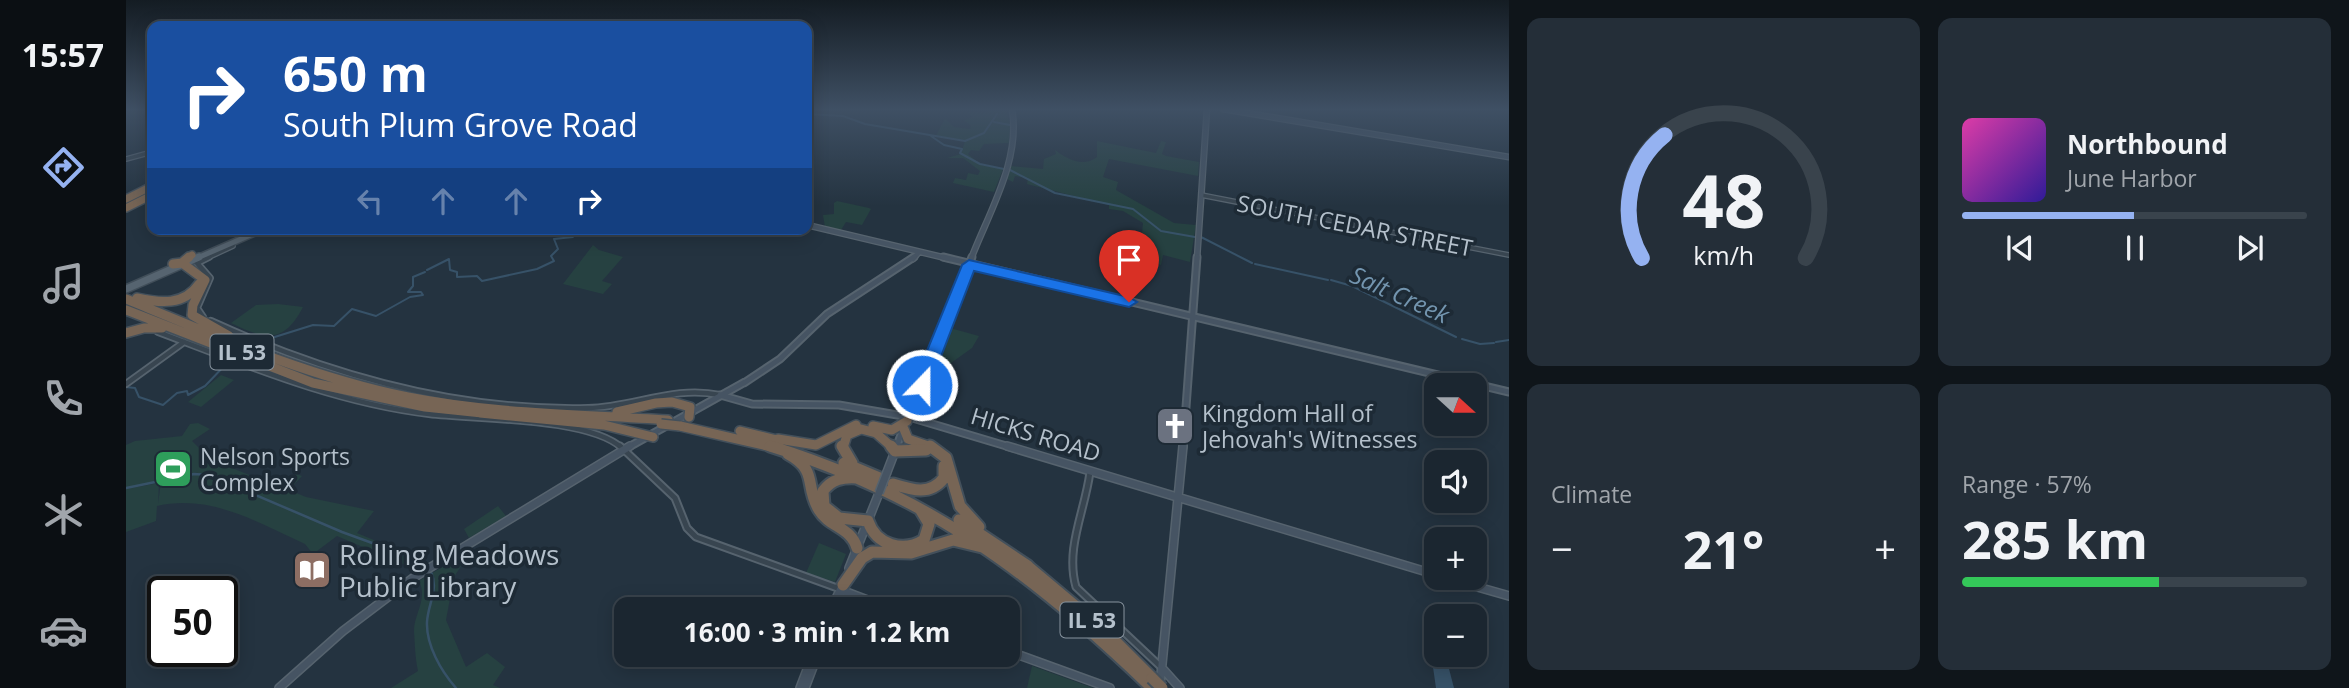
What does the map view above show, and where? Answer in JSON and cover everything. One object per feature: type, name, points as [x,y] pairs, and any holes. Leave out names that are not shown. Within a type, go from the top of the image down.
[{"type":"highway","points":[[126,203],[147,192]]},
{"type":"highway","points":[[126,203],[139,201],[147,194]]},
{"type":"highway","points":[[180,266],[189,263],[194,256]]},
{"type":"highway","points":[[127,298],[163,303],[186,297],[199,282],[180,266]]},
{"type":"highway","points":[[180,266],[205,282],[193,305],[192,315],[234,338]]},
{"type":"highway","name":"IL 53","points":[[127,298],[353,384]]},
{"type":"highway","name":"IL 53","points":[[127,298],[313,374],[410,398],[487,408],[582,413],[665,422]]},
{"type":"highway","name":"IL 53","points":[[127,298],[310,379],[361,394]]},
{"type":"highway","name":"IL 53","points":[[126,310],[187,339],[335,390],[425,407],[480,413],[665,422],[692,413],[869,473],[887,489],[964,531],[1037,582],[1157,683]]},
{"type":"highway","points":[[126,335],[157,327],[187,339]]},
{"type":"highway","points":[[582,413],[620,412],[656,403],[692,413]]},
{"type":"highway","points":[[480,413],[626,429],[650,437]]},
{"type":"highway","name":"IL 53","points":[[692,413],[737,436],[816,458],[954,517],[1028,566],[1105,631],[1157,683]]},
{"type":"highway","points":[[771,438],[817,445],[825,443],[848,427],[865,424],[892,430],[906,422],[908,439],[935,449],[947,460],[954,496],[963,514],[1028,566]]},
{"type":"highway","points":[[626,429],[639,435],[637,443]]},
{"type":"highway","points":[[869,473],[844,454],[842,444],[847,436],[858,430],[871,430],[880,434],[895,451],[919,449],[932,452],[941,461],[945,474],[940,484],[929,490],[887,489],[846,477],[831,481],[823,491],[822,500],[830,513],[839,518],[868,521],[871,530],[896,547],[912,547],[924,540],[929,528],[927,517],[887,489]]},
{"type":"highway","points":[[737,436],[786,453],[807,467],[818,508],[828,519],[852,534],[857,548]]},
{"type":"highway","points":[[842,587],[866,554],[909,554],[953,540],[986,549],[1037,582]]},
{"type":"main road","points":[[837,597],[868,521],[887,489],[887,472],[1016,141]]},
{"type":"main road","points":[[1180,688],[1157,683],[1182,468],[1205,141]]},
{"type":"main road","points":[[1410,141],[1509,158]]},
{"type":"main road","points":[[812,226],[1509,392]]},
{"type":"main road","points":[[126,288],[180,266],[194,256],[243,235]]},
{"type":"main road","points":[[232,240],[247,235]]},
{"type":"main road","points":[[279,688],[348,626],[422,573],[745,382],[780,359],[827,314],[909,263],[919,252]]},
{"type":"main road","points":[[736,393],[745,382]]},
{"type":"main road","points":[[692,413],[724,394],[736,393],[759,404]]},
{"type":"main road","points":[[724,394],[759,404]]},
{"type":"main road","name":"HICKS ROAD","points":[[759,404],[839,405],[1177,496]]},
{"type":"main road","points":[[626,451],[650,437]]},
{"type":"main road","points":[[1177,496],[1424,571]]},
{"type":"main road","points":[[839,597],[842,587]]},
{"type":"main road","points":[[842,587],[864,597]]},
{"type":"main road","points":[[1487,590],[1509,596]]},
{"type":"main road","points":[[1020,656],[1110,688]]},
{"type":"main road","points":[[803,688],[811,667]]},
{"type":"street","points":[[126,160],[147,154]]},
{"type":"street","name":"SOUTH CEDAR STREET","points":[[1201,195],[1509,255]]},
{"type":"street","points":[[232,240],[233,246],[197,263],[210,278],[197,311],[207,319],[257,342],[328,368],[466,400],[597,407],[698,387],[724,394]]},
{"type":"street","points":[[126,384],[187,339],[229,360],[345,398],[427,414],[565,426],[612,439],[675,498],[687,528],[695,537],[842,587]]},
{"type":"street","points":[[682,391],[724,394]]},
{"type":"street","points":[[692,413],[714,396],[710,392]]},
{"type":"street","points":[[1090,471],[1082,515],[1072,540],[1072,571],[1076,587],[1157,683]]},
{"type":"green space","points":[[965,141],[1009,141],[984,144],[979,151],[971,150],[968,154],[981,165],[1003,169],[994,192],[953,183],[955,178],[966,180],[968,173],[978,175],[980,171],[963,158],[947,158],[961,154]]},
{"type":"green space","points":[[1097,141],[1156,153],[1162,141],[1166,142],[1162,154],[1199,162],[1198,176],[1109,159],[1103,177],[1118,182],[1116,190],[1174,223],[1196,225],[1190,262],[1163,255],[1161,265],[1150,262],[1151,253],[1141,243],[1143,223],[1123,211],[1027,184],[1028,178],[1015,176],[1013,182],[1007,179],[1011,166],[1043,169],[1044,159],[1056,154],[1055,150],[1081,162],[1097,157]]},
{"type":"green space","points":[[837,201],[871,209],[862,225],[846,222],[841,230],[825,227],[823,215],[834,214],[834,203]]},
{"type":"green space","points":[[593,245],[599,250],[623,257],[602,281],[612,284],[603,294],[563,284]]},
{"type":"green space","points":[[256,305],[303,307],[289,328],[281,333],[254,333],[231,323]]},
{"type":"green space","points":[[950,328],[979,336],[972,348],[944,368],[935,365]]},
{"type":"green space","points":[[221,375],[234,380],[201,407],[188,402]]},
{"type":"green space","points":[[198,423],[210,429],[192,441],[210,459],[281,488],[296,474],[302,476],[289,490],[306,497],[374,511],[357,533],[429,563],[417,570],[337,536],[313,554],[305,544],[251,519],[215,507],[196,504],[157,506],[156,521],[126,532],[126,489],[159,483],[158,504],[161,482],[199,472],[126,488],[126,445],[135,441],[182,436],[190,424]]},
{"type":"green space","points":[[498,506],[506,516],[469,538],[464,529]]},
{"type":"green space","points":[[819,543],[846,554],[835,582],[806,573]]},
{"type":"green space","points":[[472,549],[454,577],[446,620],[466,667],[487,653],[505,667],[493,685],[500,688],[391,688],[418,671],[414,631],[422,594],[419,581]]},
{"type":"green space","points":[[1032,666],[1035,667],[1093,688],[1027,688]]},
{"type":"water","points":[[1433,667],[1449,667],[1454,688],[1436,688]]},
{"type":"waterway","name":"Salt Creek","points":[[938,141],[962,149],[960,153],[980,164],[1004,169]]},
{"type":"waterway","name":"Salt Creek","points":[[1010,170],[1055,193],[1133,209],[1161,231],[1195,237]]},
{"type":"waterway","name":"Salt Creek","points":[[427,270],[449,259],[450,270],[457,272],[457,277],[477,276],[482,281],[537,269],[554,261],[551,256],[558,249],[554,239],[573,235]]},
{"type":"waterway","name":"Salt Creek","points":[[1201,237],[1252,263]]},
{"type":"waterway","name":"Salt Creek","points":[[1255,264],[1328,280]]},
{"type":"waterway","name":"Salt Creek","points":[[262,341],[313,325],[334,326],[352,309],[376,316],[410,297],[423,295],[421,292],[408,292],[413,286],[413,277],[425,272]]},
{"type":"waterway","name":"Salt Creek","points":[[1331,280],[1352,286],[1456,337]]},
{"type":"waterway","name":"Salt Creek","points":[[1462,339],[1480,344],[1494,343]]},
{"type":"waterway","name":"Salt Creek","points":[[1496,342],[1509,340]]},
{"type":"waterway","name":"Salt Creek","points":[[250,344],[256,342]]},
{"type":"waterway","name":"Salt Creek","points":[[126,387],[135,388],[139,397],[163,405],[177,393],[187,391],[188,395],[205,386],[228,362]]},
{"type":"waterway","points":[[126,488],[194,474],[209,475],[342,532],[405,555],[427,568]]},
{"type":"waterway","points":[[431,572],[434,591],[427,631],[440,666],[456,688]]},
{"type":"place","name":"Kingdom Hall of Jehovah's Witnesses","points":[[1175,426]]},
{"type":"place","name":"Nelson Sports Complex","points":[[173,469]]},
{"type":"place","name":"Rolling Meadows Public Library","points":[[312,570]]},
{"type":"route","points":[[922,385],[969,265],[1129,302]]}]
